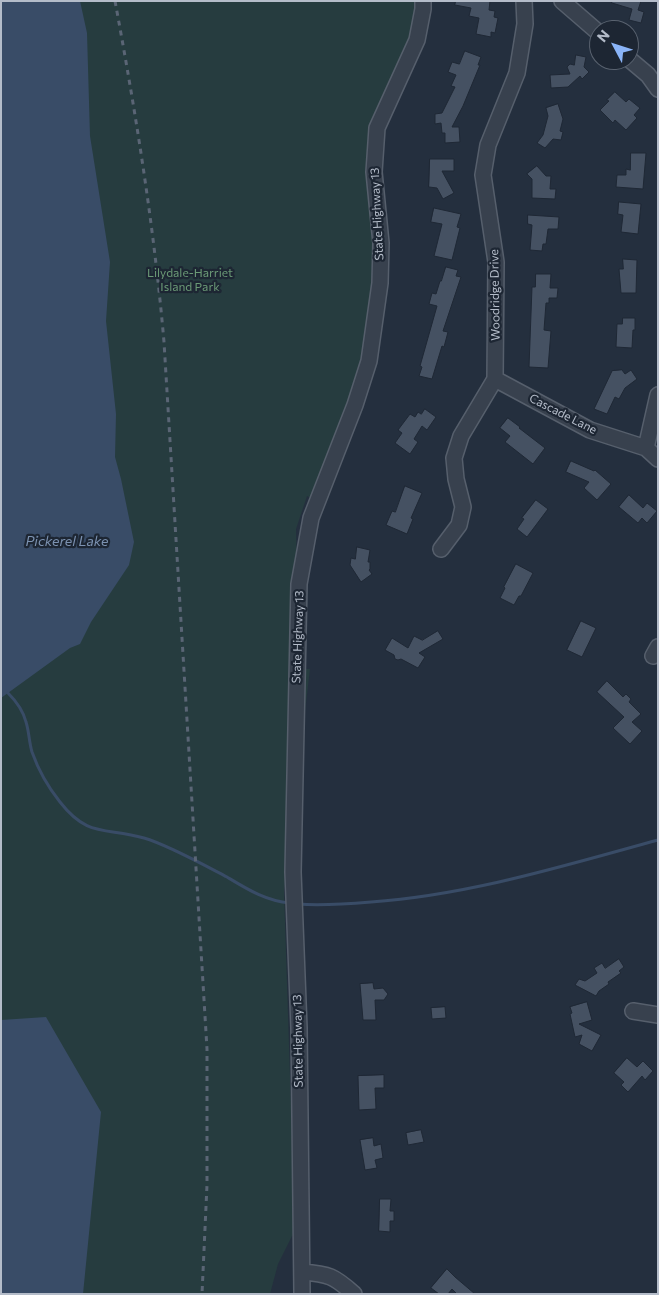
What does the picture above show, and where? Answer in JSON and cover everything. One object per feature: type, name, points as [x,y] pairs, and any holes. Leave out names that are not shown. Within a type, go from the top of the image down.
[{"type":"street","name":"State Highway 13","points":[[302,1294],[298,994],[293,872],[299,584],[311,518],[355,405],[369,361],[380,283],[381,243],[374,172],[377,128],[417,40],[423,1]]},
{"type":"street","name":"Woodridge Drive","points":[[496,379],[496,262],[483,176],[488,145],[517,73],[525,24],[524,1]]},
{"type":"street","points":[[562,1],[589,24]]},
{"type":"street","points":[[639,67],[648,75],[658,89]]},
{"type":"street","name":"Cascade Lane","points":[[496,379],[590,430],[646,448],[658,459]]},
{"type":"street","points":[[441,549],[459,525],[463,507],[456,479],[454,458],[456,450],[461,436],[496,379]]},
{"type":"street","points":[[646,448],[658,395]]},
{"type":"street","points":[[632,1011],[658,1015]]},
{"type":"street","points":[[302,1272],[320,1273],[338,1279],[354,1294]]},
{"type":"green space","name":"Lilydale-Harriet Island Park","points":[[1,1],[425,1],[371,139],[379,294],[359,398],[321,503],[307,496],[296,529],[299,669],[310,669],[284,891],[295,1230],[278,1264],[270,1294],[1,1294]]},
{"type":"water","name":"Pickerel Lake","points":[[1,1],[80,1],[87,33],[90,136],[110,262],[106,321],[116,414],[115,457],[134,542],[129,565],[91,622],[80,644],[70,648],[1,698]]},
{"type":"water","points":[[46,1017],[101,1112],[83,1294],[1,1294],[1,1020]]},
{"type":"building","points":[[456,1],[490,1],[489,10],[495,11],[494,17],[498,18],[495,33],[491,32],[491,37],[476,34],[479,18],[469,16],[471,8],[455,5]]},
{"type":"building","points":[[612,1],[641,1],[638,10],[644,12],[641,23],[639,20],[629,20],[632,9],[612,3]]},
{"type":"building","points":[[465,51],[481,57],[478,65],[480,65],[452,127],[459,127],[460,142],[445,143],[445,133],[442,133],[441,123],[435,124],[435,114],[442,113],[455,87],[451,86],[456,75],[448,72],[452,62],[459,64]]},
{"type":"building","points":[[576,55],[586,57],[584,67],[589,72],[582,79],[580,76],[568,87],[551,88],[550,75],[570,74],[567,67],[570,64],[574,65]]},
{"type":"building","points":[[615,92],[626,102],[629,99],[640,108],[634,115],[637,118],[626,130],[615,120],[613,123],[600,110]]},
{"type":"building","points":[[558,104],[563,119],[560,131],[563,132],[561,140],[553,139],[545,148],[537,143],[543,135],[548,116],[546,108]]},
{"type":"building","points":[[631,153],[646,153],[643,189],[616,187],[617,175],[626,175],[626,169],[630,170]]},
{"type":"building","points":[[430,159],[454,159],[454,171],[442,171],[454,193],[443,199],[437,188],[429,187]]},
{"type":"building","points":[[537,166],[546,176],[551,176],[550,189],[556,189],[555,199],[532,198],[532,179],[527,174]]},
{"type":"building","points":[[619,202],[641,204],[638,234],[621,232],[623,215],[618,214]]},
{"type":"building","points":[[434,208],[461,214],[457,227],[460,228],[452,260],[434,256],[442,224],[431,222]]},
{"type":"building","points":[[528,215],[559,217],[558,229],[548,229],[546,244],[543,244],[542,251],[530,250],[532,225],[528,224]]},
{"type":"building","points":[[623,259],[637,260],[636,293],[621,293],[619,269],[623,269]]},
{"type":"building","points":[[446,267],[458,270],[456,276],[461,277],[443,331],[448,332],[444,347],[442,346],[432,379],[419,376],[422,367],[420,366],[437,306],[429,304],[432,293],[436,294]]},
{"type":"building","points":[[536,274],[551,274],[550,288],[558,288],[557,298],[549,298],[549,303],[546,303],[544,330],[551,331],[548,368],[529,367],[532,287],[535,287]]},
{"type":"building","points":[[623,318],[635,318],[632,348],[616,347],[617,324],[622,324]]},
{"type":"building","points":[[622,370],[625,374],[631,370],[637,379],[625,388],[619,399],[615,397],[607,414],[594,409],[612,371]]},
{"type":"building","points":[[425,409],[436,417],[427,430],[422,426],[414,439],[418,442],[410,454],[395,443],[402,433],[398,430],[410,414],[415,417],[418,412],[421,414]]},
{"type":"building","points":[[508,418],[545,448],[533,464],[505,442],[510,436],[500,428]]},
{"type":"building","points":[[571,461],[595,470],[611,484],[597,500],[584,488],[589,482],[566,472]]},
{"type":"building","points":[[405,486],[422,493],[411,518],[413,519],[407,534],[386,525],[392,511],[395,512]]},
{"type":"building","points":[[629,495],[643,508],[647,503],[657,511],[647,523],[642,518],[638,523],[619,507]]},
{"type":"building","points":[[536,500],[548,509],[527,537],[517,529],[524,519],[522,518]]},
{"type":"building","points":[[357,547],[370,550],[368,562],[370,562],[369,570],[372,574],[361,582],[350,565],[351,558],[355,559]]},
{"type":"building","points":[[516,564],[533,573],[514,605],[500,598]]},
{"type":"building","points":[[581,621],[596,628],[582,657],[567,650]]},
{"type":"building","points":[[438,631],[443,639],[419,653],[425,657],[418,668],[401,659],[395,659],[394,655],[385,650],[392,638],[408,648],[414,636],[422,640]]},
{"type":"building","points":[[607,681],[623,697],[626,694],[631,699],[629,702],[641,714],[632,722],[642,731],[630,744],[613,728],[624,717],[597,692]]},
{"type":"building","points":[[619,959],[624,967],[619,971],[621,973],[608,982],[609,984],[599,991],[596,996],[575,985],[579,979],[585,981],[597,973],[594,968],[602,963],[605,968]]},
{"type":"building","points":[[373,983],[374,989],[383,988],[388,994],[384,1000],[375,1000],[376,1020],[363,1020],[360,984]]},
{"type":"building","points":[[587,1002],[592,1020],[579,1024],[601,1035],[592,1051],[579,1044],[582,1035],[575,1037],[570,1014],[572,1013],[570,1007]]},
{"type":"building","points":[[445,1007],[446,1018],[432,1019],[431,1008]]},
{"type":"building","points":[[627,1058],[637,1067],[643,1061],[653,1071],[645,1080],[642,1076],[628,1092],[621,1085],[624,1082],[614,1073]]},
{"type":"building","points":[[384,1075],[384,1088],[375,1088],[376,1109],[359,1110],[358,1076]]},
{"type":"building","points":[[421,1130],[424,1142],[408,1145],[406,1133]]},
{"type":"building","points":[[373,1138],[374,1146],[381,1144],[383,1158],[375,1160],[377,1168],[365,1170],[360,1140]]},
{"type":"building","points":[[380,1199],[391,1199],[390,1211],[394,1211],[394,1221],[390,1221],[390,1232],[379,1231]]},
{"type":"building","points":[[447,1269],[475,1294],[457,1294],[452,1289],[448,1294],[439,1294],[431,1288]]},
{"type":"waterway","points":[[8,693],[23,714],[32,752],[44,778],[60,802],[79,821],[98,829],[154,841],[197,861],[257,894],[273,900],[290,903]]},
{"type":"waterway","points":[[298,904],[353,903],[444,893],[516,878],[658,840]]},
{"type":"railway","points":[[115,1],[144,171],[164,342],[207,1049],[207,1185],[202,1294]]}]
